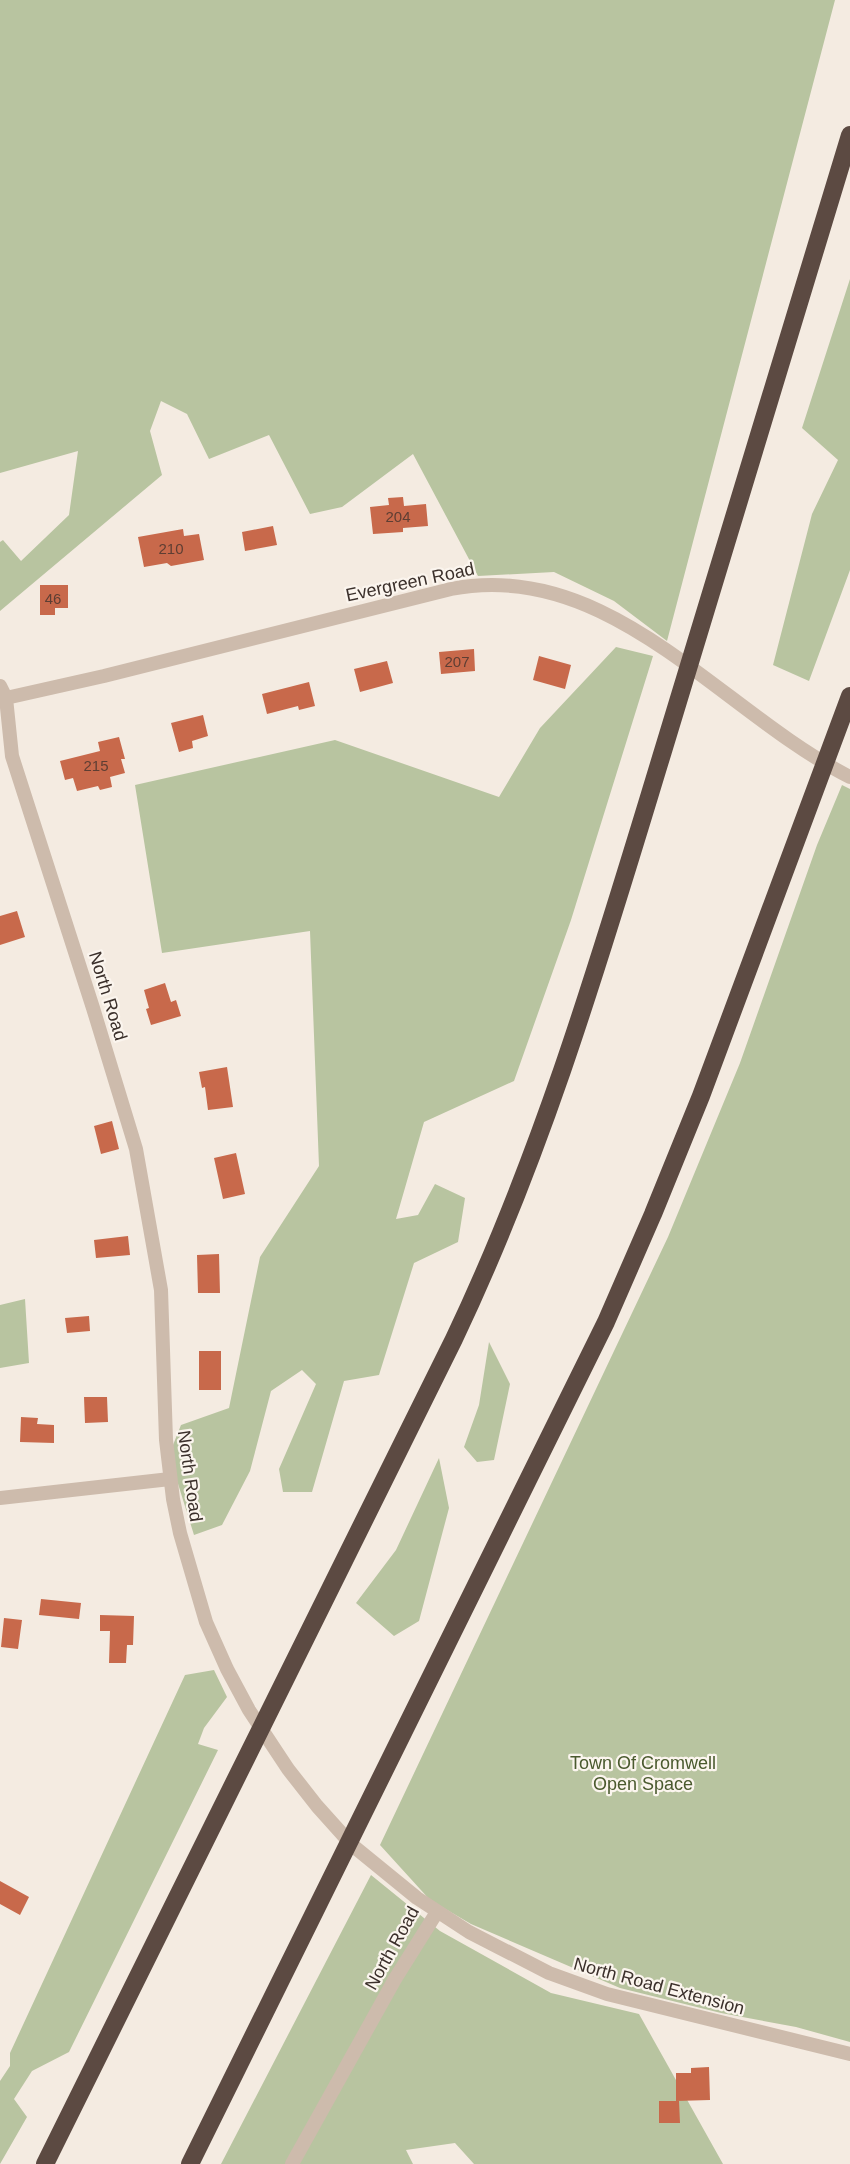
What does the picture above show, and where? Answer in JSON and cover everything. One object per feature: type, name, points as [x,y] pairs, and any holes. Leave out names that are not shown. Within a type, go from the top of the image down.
[{"type":"highway","points":[[45,2164],[458,1332],[521,1185],[581,1018],[850,135]]},
{"type":"highway","points":[[190,2164],[615,1303],[701,1096],[850,696]]},
{"type":"street","name":"Evergreen Road","points":[[3,692],[104,676],[451,589],[473,585],[508,584],[558,595],[612,617],[681,659],[787,740],[850,777]]},
{"type":"street","name":"North Road","points":[[3,692],[12,756],[136,1149],[161,1290],[164,1405],[170,1479],[180,1533],[199,1600],[219,1652],[249,1710],[288,1769],[339,1831],[400,1886],[437,1912],[395,1979],[291,2164]]},
{"type":"street","points":[[0,1498],[170,1479]]},
{"type":"street","name":"North Road Extension","points":[[437,1912],[510,1954],[582,1986],[638,2003],[850,2054]]},
{"type":"green space","points":[[0,0],[835,0],[667,641],[614,601],[554,572],[478,576],[413,454],[342,507],[310,514],[269,435],[209,459],[187,414],[161,401],[150,431],[162,475],[0,611],[0,542],[3,540],[21,561],[69,515],[78,451],[0,473]]},
{"type":"green space","points":[[850,279],[850,570],[809,681],[773,665],[812,514],[838,460],[802,428]]},
{"type":"green space","points":[[616,647],[653,656],[571,920],[514,1081],[424,1122],[396,1219],[418,1215],[435,1184],[465,1198],[458,1242],[414,1263],[379,1375],[344,1381],[312,1492],[283,1492],[279,1469],[316,1384],[302,1370],[271,1391],[250,1471],[222,1525],[194,1535],[169,1455],[181,1425],[229,1408],[260,1257],[319,1166],[310,931],[162,953],[135,785],[335,740],[499,797],[540,728]]},
{"type":"green space","name":"Town Of Cromwell Open Space","points":[[842,785],[850,789],[850,2042],[796,2027],[721,2013],[620,1988],[471,1924],[430,1900],[380,1845],[668,1237],[740,1063],[817,845]]},
{"type":"green space","points":[[25,1299],[29,1363],[0,1368],[0,1305]]},
{"type":"green space","points":[[489,1342],[510,1384],[494,1460],[477,1462],[464,1447],[479,1405]]},
{"type":"green space","points":[[439,1458],[449,1508],[419,1621],[394,1636],[356,1603],[396,1550]]},
{"type":"green space","points":[[214,1670],[227,1697],[204,1728],[198,1744],[218,1750],[69,2052],[32,2071],[14,2099],[27,2117],[0,2164],[0,2081],[10,2066],[10,2053],[185,1675]]},
{"type":"green space","points":[[371,1875],[440,1931],[551,1993],[639,2014],[723,2164],[474,2164],[455,2143],[406,2150],[413,2164],[221,2164]]},
{"type":"building","points":[[403,497],[404,506],[426,504],[428,526],[403,528],[403,532],[373,534],[370,507],[389,505],[388,498]]},
{"type":"building","points":[[273,526],[277,545],[245,551],[242,532]]},
{"type":"building","points":[[183,529],[184,536],[199,534],[204,560],[171,566],[167,563],[144,567],[138,537]]},
{"type":"building","points":[[40,585],[68,585],[68,608],[55,608],[55,615],[40,615]]},
{"type":"building","points":[[474,649],[475,671],[441,674],[439,652]]},
{"type":"building","points":[[539,656],[571,665],[565,689],[533,680]]},
{"type":"building","points":[[387,661],[393,683],[360,692],[354,669]]},
{"type":"building","points":[[309,682],[315,706],[299,710],[298,706],[267,714],[262,694]]},
{"type":"building","points":[[203,715],[208,736],[192,741],[193,748],[179,752],[171,723]]},
{"type":"building","points":[[119,737],[125,759],[121,759],[125,773],[110,777],[112,787],[100,790],[98,786],[77,791],[73,778],[65,780],[60,761],[100,751],[98,742]]},
{"type":"building","points":[[17,911],[25,937],[0,945],[0,916]]},
{"type":"building","points":[[165,983],[171,1002],[176,1000],[181,1016],[151,1025],[144,990]]},
{"type":"building","points":[[227,1067],[233,1107],[208,1110],[205,1087],[202,1088],[199,1072]]},
{"type":"building","points":[[112,1121],[119,1149],[101,1154],[94,1126]]},
{"type":"building","points":[[236,1153],[245,1194],[223,1199],[214,1158]]},
{"type":"building","points":[[128,1236],[130,1255],[96,1258],[94,1240]]},
{"type":"building","points":[[219,1254],[220,1293],[198,1293],[197,1255]]},
{"type":"building","points":[[89,1316],[90,1331],[67,1333],[65,1318]]},
{"type":"building","points":[[199,1351],[221,1351],[221,1390],[199,1390]]},
{"type":"building","points":[[84,1397],[107,1397],[108,1422],[85,1423]]},
{"type":"building","points":[[21,1417],[38,1418],[37,1424],[54,1425],[54,1443],[20,1442]]},
{"type":"building","points":[[41,1599],[81,1603],[79,1619],[39,1615]]},
{"type":"building","points":[[100,1615],[134,1616],[133,1645],[127,1645],[126,1663],[109,1663],[110,1631],[100,1631]]},
{"type":"building","points":[[4,1618],[22,1620],[18,1649],[1,1647]]},
{"type":"building","points":[[0,1881],[29,1897],[20,1915],[0,1904]]},
{"type":"building","points":[[709,2067],[710,2100],[676,2101],[676,2073],[691,2073],[691,2068]]},
{"type":"building","points":[[659,2101],[679,2101],[680,2123],[659,2123]]}]
